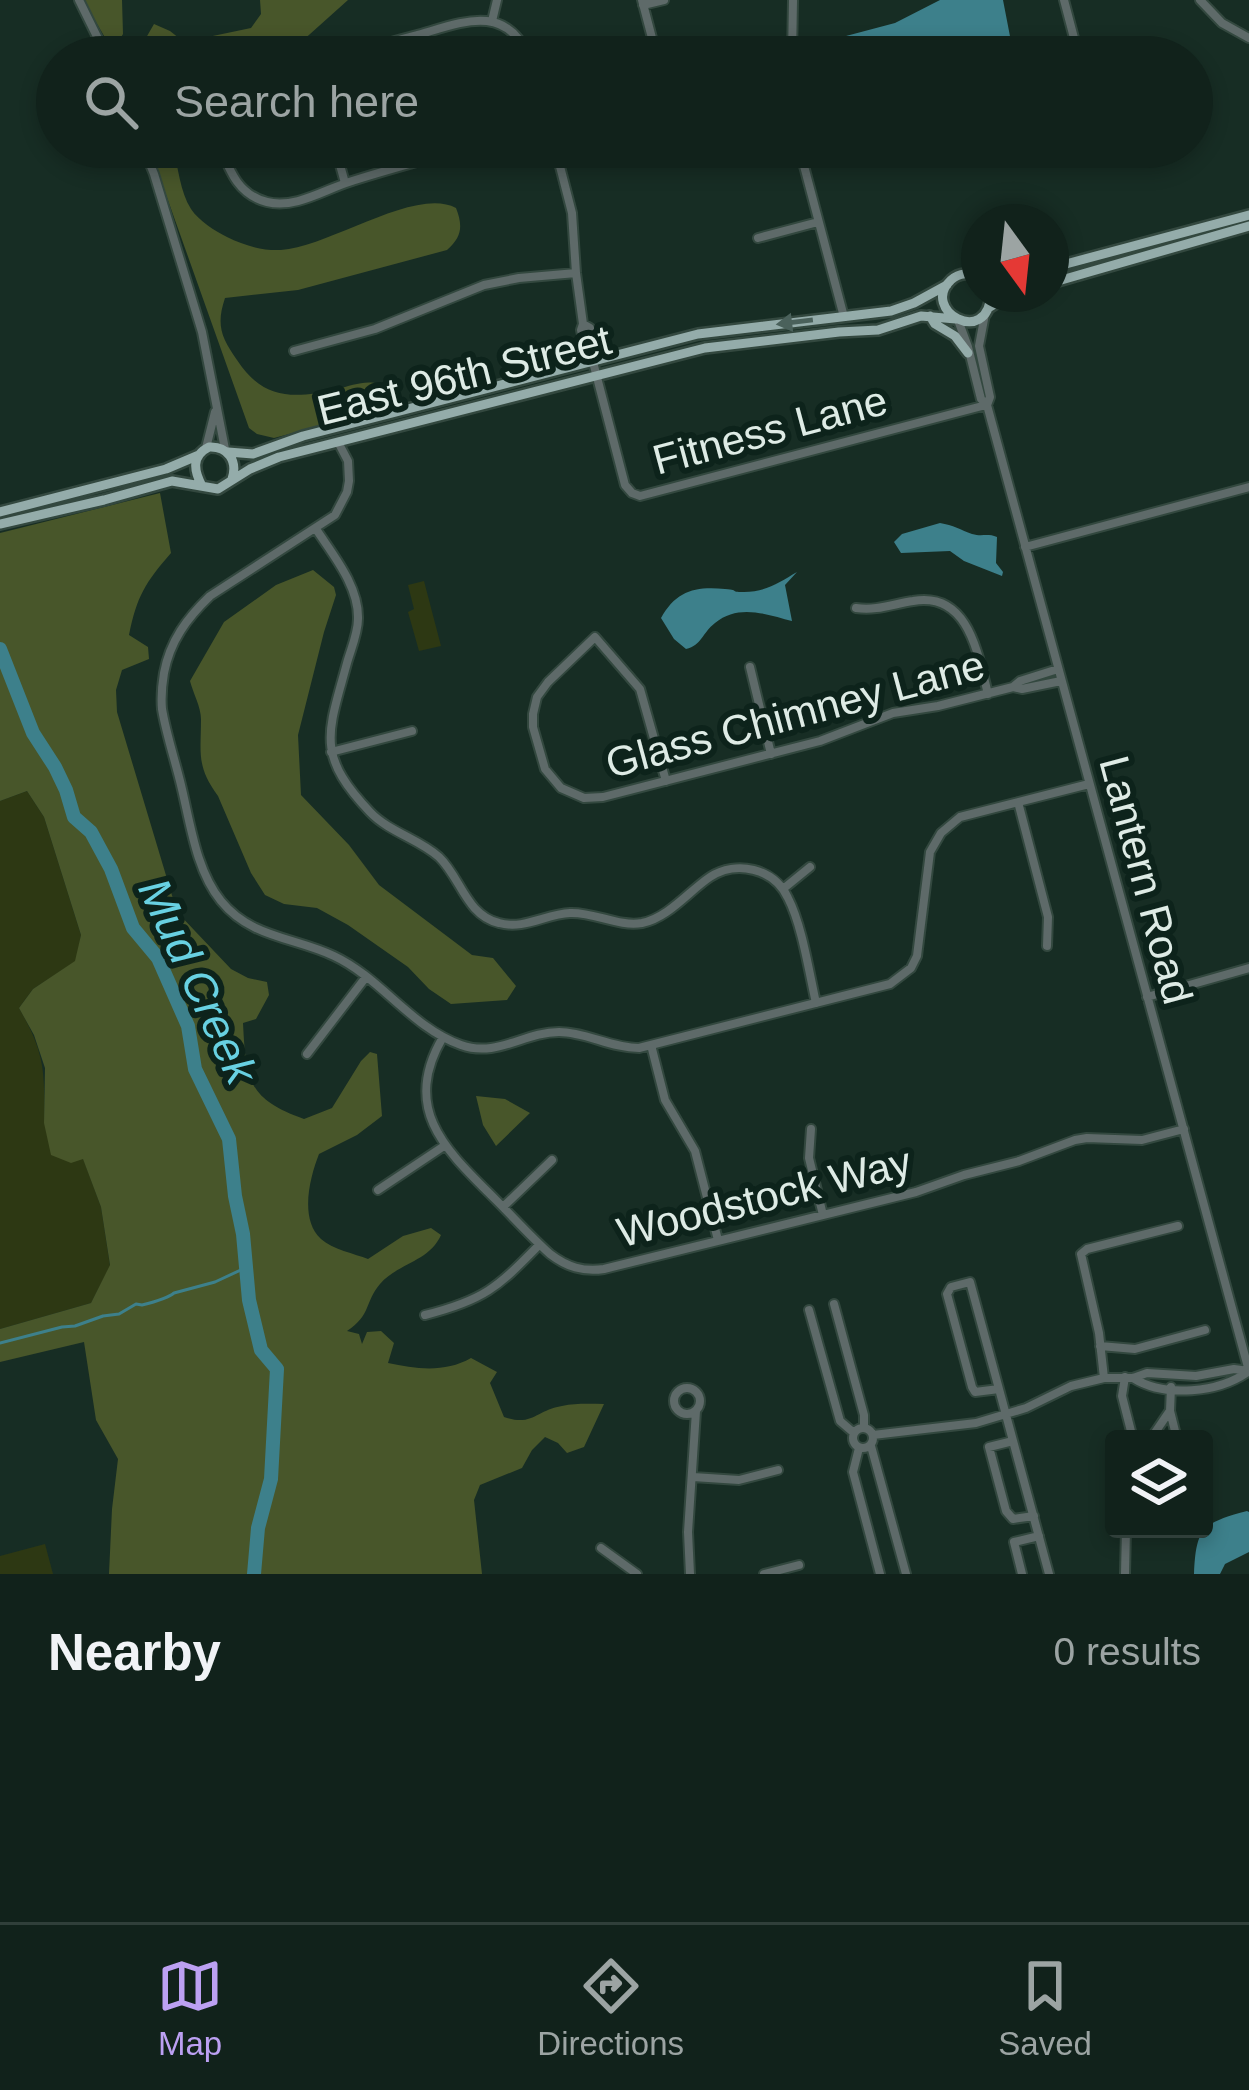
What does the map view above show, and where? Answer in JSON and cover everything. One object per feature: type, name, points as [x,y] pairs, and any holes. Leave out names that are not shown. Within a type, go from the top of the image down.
[{"type":"main road","points":[[1069,263],[1249,215]]},
{"type":"main road","points":[[1069,279],[1249,226]]},
{"type":"main road","name":"East 96th Street","points":[[0,512],[166,469],[202,451],[256,453],[399,410],[698,334],[903,308],[961,274]]},
{"type":"main road","points":[[947,285],[945,308],[957,320]]},
{"type":"main road","name":"East 96th Street","points":[[0,524],[172,481],[214,489],[269,460],[706,348],[878,330],[930,316],[971,322],[986,312]]},
{"type":"main road","points":[[930,316],[968,352]]},
{"type":"main road","points":[[338,442],[342,432],[374,424],[399,410]]},
{"type":"main road","points":[[202,451],[195,470],[202,486]]},
{"type":"main road","points":[[227,451],[234,473],[230,482]]},
{"type":"street","points":[[80,0],[97,36]]},
{"type":"street","points":[[492,21],[497,0]]},
{"type":"street","points":[[651,36],[642,3],[664,0]]},
{"type":"street","points":[[792,36],[793,0]]},
{"type":"street","points":[[1064,0],[1073,36]]},
{"type":"street","points":[[1200,0],[1225,25],[1249,38]]},
{"type":"street","points":[[413,36],[463,22],[492,21],[515,36]]},
{"type":"street","points":[[152,168],[202,332],[227,451]]},
{"type":"street","points":[[230,168],[237,184],[263,201],[279,204],[397,168]]},
{"type":"street","points":[[341,168],[345,183]]},
{"type":"street","name":"Fitness Lane","points":[[560,168],[572,213],[580,330],[625,485],[632,494],[640,496],[987,405]]},
{"type":"street","points":[[804,168],[844,317]]},
{"type":"street","points":[[758,238],[818,222]]},
{"type":"street","points":[[293,351],[375,329],[494,282],[575,273]]},
{"type":"street","name":"Lantern Road","points":[[987,405],[990,397],[979,346],[988,312]]},
{"type":"street","name":"Lantern Road","points":[[957,320],[981,399],[987,405],[1249,1371]]},
{"type":"street","points":[[202,451],[212,431],[216,405]]},
{"type":"street","points":[[344,453],[351,438]]},
{"type":"street","points":[[338,442],[349,469],[347,492],[335,515],[196,609],[169,654],[161,702],[201,863],[222,902],[259,932],[336,956],[443,1037],[462,1046],[482,1050],[562,1031],[616,1047],[639,1048],[890,984],[911,968],[920,943],[930,852],[950,824],[1089,784]]},
{"type":"street","points":[[1025,548],[1249,487]]},
{"type":"street","points":[[316,529],[352,588],[358,619],[329,729],[331,752],[342,777],[370,812],[437,856],[474,908],[494,922],[518,925],[570,913],[632,924],[648,921],[731,868],[761,872],[783,889],[792,908],[816,1004]]},
{"type":"street","points":[[856,608],[874,610],[926,600],[955,610],[971,633],[988,694]]},
{"type":"street","name":"Glass Chimney Lane","points":[[667,781],[640,689],[595,637],[548,682],[534,705],[533,728],[545,769],[561,788],[584,798],[603,797],[667,781],[820,741],[892,713],[988,694],[1058,669]]},
{"type":"street","points":[[750,667],[771,754]]},
{"type":"street","name":"Glass Chimney Lane","points":[[1013,687],[1061,681]]},
{"type":"street","points":[[331,752],[412,731]]},
{"type":"street","points":[[1018,802],[1048,917],[1047,946]]},
{"type":"street","points":[[783,889],[810,867]]},
{"type":"street","points":[[1148,997],[1249,968]]},
{"type":"street","points":[[307,1054],[366,977]]},
{"type":"street","name":"Woodstock Way","points":[[443,1037],[431,1062],[427,1086],[431,1120],[444,1146],[539,1245],[573,1268],[594,1270],[916,1192],[1081,1138],[1142,1140],[1184,1129]]},
{"type":"street","points":[[651,1046],[665,1100],[694,1151],[718,1240]]},
{"type":"street","points":[[811,1129],[809,1158],[823,1214]]},
{"type":"street","points":[[378,1190],[444,1146]]},
{"type":"street","points":[[503,1208],[552,1160]]},
{"type":"street","points":[[1104,1378],[1081,1254],[1178,1226]]},
{"type":"street","points":[[425,1315],[489,1292],[539,1245]]},
{"type":"street","points":[[999,1389],[973,1390],[947,1294],[951,1287],[970,1282],[1034,1516],[1049,1574]]},
{"type":"street","points":[[834,1304],[864,1415],[853,1440],[859,1448]]},
{"type":"street","points":[[808,1310],[840,1420],[872,1440],[906,1573]]},
{"type":"street","points":[[1100,1346],[1135,1348],[1205,1330]]},
{"type":"street","points":[[880,1574],[853,1472],[859,1448],[872,1440],[892,1430],[976,1423],[1006,1415],[1071,1386],[1104,1378],[1249,1371],[1237,1380],[1208,1388],[1171,1389],[1129,1378]]},
{"type":"street","points":[[1172,1376],[1170,1411],[1175,1430]]},
{"type":"street","points":[[1129,1378],[1121,1396],[1130,1430]]},
{"type":"street","points":[[690,1574],[695,1411]]},
{"type":"street","points":[[1157,1430],[1170,1411]]},
{"type":"street","points":[[1013,1441],[988,1447],[1006,1511],[1013,1519],[1034,1516]]},
{"type":"street","points":[[693,1477],[739,1480],[778,1470]]},
{"type":"street","points":[[1022,1574],[1014,1542],[1039,1536]]},
{"type":"street","points":[[1125,1574],[1126,1538]]},
{"type":"street","points":[[601,1548],[638,1574]]},
{"type":"street","points":[[764,1574],[799,1565]]},
{"type":"green space","points":[[83,0],[122,0],[123,34],[104,36]]},
{"type":"green space","points":[[260,0],[348,0],[308,36],[213,36],[251,28],[261,14]]},
{"type":"green space","points":[[154,24],[176,36],[147,36]]},
{"type":"green space","points":[[156,168],[178,168],[191,209],[212,229],[260,248],[301,246],[419,205],[439,203],[456,208],[460,231],[447,250],[298,290],[225,298],[224,337],[258,383],[293,395],[375,383],[376,395],[365,414],[274,438],[249,428]]},
{"type":"green space","points":[[160,493],[171,553],[143,591],[129,635],[148,647],[149,659],[122,670],[116,690],[117,712],[177,912],[231,969],[267,982],[269,995],[256,1019],[243,1023],[249,1073],[260,1095],[271,1103],[304,1119],[332,1108],[361,1061],[370,1052],[377,1054],[382,1116],[319,1154],[308,1209],[314,1231],[337,1248],[368,1259],[403,1236],[431,1228],[441,1235],[429,1251],[380,1284],[360,1319],[347,1331],[359,1334],[362,1344],[367,1332],[381,1331],[394,1343],[388,1363],[441,1368],[471,1358],[497,1372],[490,1383],[504,1417],[522,1420],[562,1406],[604,1404],[584,1447],[567,1453],[545,1437],[522,1468],[480,1485],[474,1500],[482,1574],[109,1574],[118,1459],[96,1420],[84,1342],[0,1362],[0,1329],[91,1303],[110,1265],[101,1207],[83,1159],[71,1163],[51,1155],[44,1123],[45,1068],[19,1008],[33,989],[75,961],[81,935],[44,817],[27,791],[0,801],[0,533]]},
{"type":"green space","points":[[313,570],[334,587],[336,595],[298,735],[301,795],[379,885],[472,955],[493,958],[516,986],[507,1000],[451,1004],[348,925],[317,908],[284,904],[265,895],[206,776],[201,759],[201,714],[190,681],[224,622],[276,585]]},
{"type":"green space","points":[[424,581],[441,646],[419,651],[408,612],[414,609],[408,585]]},
{"type":"green space","points":[[27,791],[44,817],[81,935],[76,961],[33,989],[19,1008],[42,1063],[44,1123],[83,1158],[101,1207],[110,1266],[91,1303],[0,1329],[0,801]]},
{"type":"green space","points":[[476,1096],[505,1099],[530,1113],[496,1146],[483,1125]]},
{"type":"green space","points":[[45,1544],[53,1574],[0,1574],[0,1556]]},
{"type":"water","points":[[940,0],[1003,0],[1010,36],[846,36],[895,23]]},
{"type":"water","points":[[940,523],[997,537],[996,563],[1002,576],[950,551],[901,553],[894,542],[902,534]]},
{"type":"water","points":[[797,572],[785,585],[792,621],[754,612],[734,613],[686,649],[661,618],[687,592],[759,590]]},
{"type":"water","points":[[1249,1512],[1249,1552],[1225,1564],[1220,1574],[1194,1574],[1200,1538],[1213,1538],[1213,1523]]},
{"type":"waterway","name":"Mud Creek","points":[[0,649],[33,733],[55,767],[74,817],[91,832],[133,928],[158,958],[188,1026],[195,1069],[229,1139],[249,1300],[261,1350],[277,1369],[271,1479],[258,1528],[254,1574]]},
{"type":"waterway","points":[[0,1343],[119,1314],[245,1268]]}]
